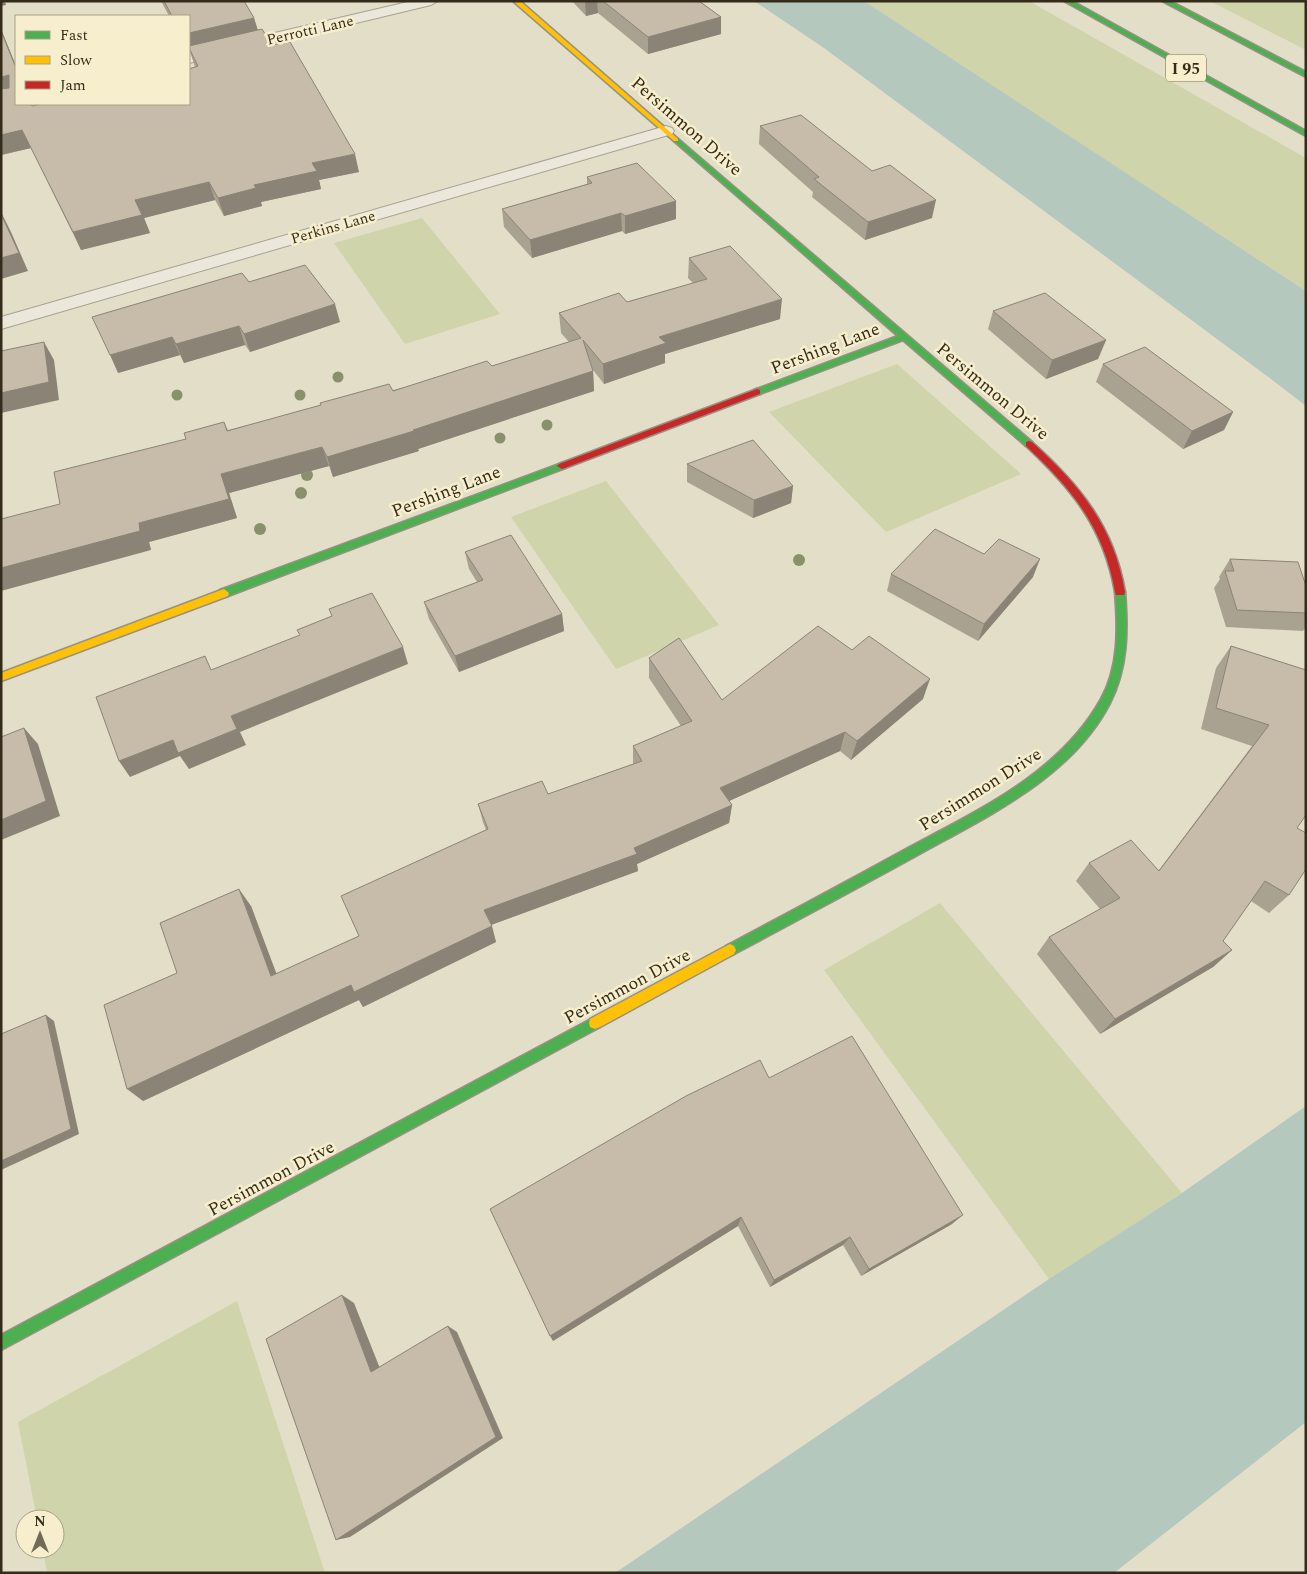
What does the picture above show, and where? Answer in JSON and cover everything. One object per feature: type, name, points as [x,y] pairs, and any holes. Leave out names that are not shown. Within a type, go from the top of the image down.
[{"type":"main road","name":"Persimmon Drive","points":[[1,1343],[896,861],[1024,786],[1064,757],[1088,731],[1106,701],[1114,680],[1122,638],[1123,618],[1117,577],[1112,558],[1098,524],[1074,490],[1040,454],[516,1]]},
{"type":"main road","name":"I 95","points":[[1067,1],[1306,134]]},
{"type":"main road","points":[[1165,1],[1306,75]]},
{"type":"main road","name":"Pershing Lane","points":[[1,677],[903,337]]},
{"type":"street","name":"Perrotti Lane","points":[[190,58],[431,1]]},
{"type":"street","name":"Perkins Lane","points":[[1,323],[666,131]]},
{"type":"green space","points":[[864,1],[1029,1],[1306,158],[1306,291]]},
{"type":"green space","points":[[1210,1],[1306,1],[1306,50]]},
{"type":"green space","points":[[422,218],[500,314],[405,344],[334,243]]},
{"type":"green space","points":[[897,364],[1021,474],[886,532],[769,412]]},
{"type":"green space","points":[[606,481],[719,625],[616,669],[511,517]]},
{"type":"green space","points":[[940,903],[1182,1193],[1049,1279],[824,970]]},
{"type":"green space","points":[[237,1301],[325,1573],[47,1573],[45,1559],[65,1559],[65,1509],[35,1509],[18,1422]]},
{"type":"shaded area","points":[[754,1],[864,1],[1306,291],[1306,406],[824,48]]},
{"type":"shaded area","points":[[1306,1106],[1306,1422],[1114,1573],[615,1573],[1049,1279],[1182,1193]]},
{"type":"building","points":[[164,1],[244,1],[254,18],[190,33],[190,15],[171,15]]},
{"type":"building","points":[[603,1],[699,1],[721,17],[648,37]]},
{"type":"building","points":[[262,29],[272,45],[290,42],[355,154],[312,163],[317,171],[254,185],[256,188],[218,198],[209,182],[135,200],[142,215],[73,232],[22,130],[1,135],[1,89],[9,88],[9,75],[1,77],[1,31],[15,66],[15,105],[190,105],[190,69],[198,66],[190,50],[190,46]]},
{"type":"building","points":[[801,115],[872,171],[890,165],[936,200],[868,222],[814,179],[819,177],[760,126]]},
{"type":"building","points":[[637,163],[676,201],[625,216],[621,213],[530,240],[502,209],[592,183],[587,177]]},
{"type":"building","points":[[1,214],[19,253],[1,258]]},
{"type":"building","points":[[730,246],[782,299],[659,337],[666,343],[603,364],[583,340],[593,371],[414,431],[327,457],[322,447],[221,474],[229,499],[139,523],[140,531],[1,568],[1,519],[60,504],[54,472],[186,439],[184,433],[224,422],[227,431],[389,384],[393,391],[487,361],[492,366],[581,338],[559,313],[619,293],[627,302],[707,279],[689,258]]},
{"type":"building","points":[[305,265],[335,304],[244,334],[239,326],[176,344],[172,337],[110,355],[92,317],[242,273],[249,282]]},
{"type":"building","points":[[1045,293],[1106,340],[1052,360],[993,311]]},
{"type":"building","points":[[44,342],[49,382],[1,393],[1,351]]},
{"type":"building","points":[[1145,347],[1233,412],[1192,431],[1103,364]]},
{"type":"building","points":[[753,440],[793,486],[754,500],[687,464]]},
{"type":"building","points":[[935,529],[984,554],[999,539],[1040,559],[984,624],[891,574]]},
{"type":"building","points":[[511,535],[562,614],[455,656],[424,602],[483,580],[465,552]]},
{"type":"building","points":[[1230,559],[1298,562],[1306,586],[1306,613],[1237,610],[1225,571],[1234,571]]},
{"type":"building","points":[[372,593],[403,647],[231,716],[237,729],[178,753],[173,740],[119,761],[96,697],[205,656],[211,670],[300,635],[297,630],[332,616],[329,609]]},
{"type":"building","points":[[818,626],[852,650],[869,636],[930,679],[857,741],[845,732],[720,788],[732,805],[634,848],[637,854],[484,910],[492,926],[354,992],[351,985],[127,1089],[104,1005],[177,973],[160,923],[239,889],[271,976],[359,936],[341,896],[488,829],[478,804],[542,781],[548,794],[642,761],[633,746],[692,721],[649,658],[679,638],[722,700]]},
{"type":"building","points":[[1231,646],[1306,670],[1306,815],[1297,828],[1306,833],[1306,869],[1289,895],[1265,881],[1223,941],[1232,950],[1115,1019],[1049,937],[1120,898],[1089,863],[1131,840],[1159,871],[1269,725],[1216,708]]},
{"type":"building","points":[[24,728],[46,801],[1,820],[1,737]]},
{"type":"building","points":[[46,1015],[71,1129],[1,1161],[1,1034]]},
{"type":"building","points":[[852,1036],[963,1215],[869,1269],[850,1237],[774,1280],[741,1217],[550,1336],[490,1209],[686,1096],[760,1060],[769,1078]]},
{"type":"building","points":[[342,1295],[371,1372],[448,1326],[496,1437],[336,1540],[266,1339]]},
{"type":"traffic: fast","points":[[1067,1],[1306,134]]},
{"type":"traffic: fast","points":[[1165,1],[1306,75]]},
{"type":"traffic: fast","points":[[676,140],[1029,444]]},
{"type":"traffic: fast","points":[[757,392],[903,337]]},
{"type":"traffic: fast","points":[[224,593],[562,466]]},
{"type":"traffic: fast","points":[[730,950],[992,808],[1019,791],[1068,751],[1088,728],[1105,702],[1116,676],[1122,634],[1120,592]]},
{"type":"traffic: fast","points":[[1,1343],[595,1023]]},
{"type":"traffic: slow","points":[[516,1],[676,140]]},
{"type":"traffic: slow","points":[[1,677],[224,593]]},
{"type":"traffic: slow","points":[[595,1023],[730,950]]},
{"type":"traffic: jam","points":[[562,466],[757,392]]},
{"type":"traffic: jam","points":[[1029,444],[1061,475],[1089,510],[1109,549],[1116,570],[1120,592]]}]
